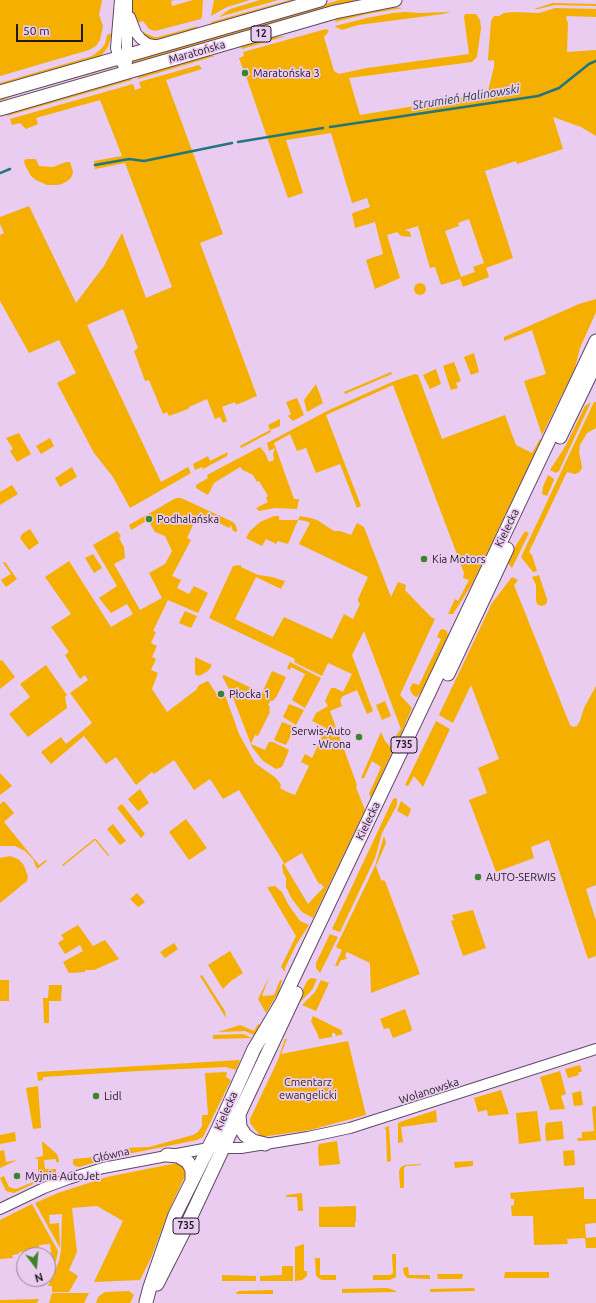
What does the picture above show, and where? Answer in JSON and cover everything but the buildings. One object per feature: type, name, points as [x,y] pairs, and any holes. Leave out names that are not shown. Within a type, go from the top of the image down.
[{"type":"main road","name":"Maratońska","points":[[0,92],[320,0]]},
{"type":"main road","name":"Maratońska","points":[[0,109],[335,12],[395,0]]},
{"type":"main road","name":"Kielecka","points":[[146,1303],[169,1230],[192,1180],[209,1148],[254,1049],[282,1002],[301,963],[596,341]]},
{"type":"main road","name":"Kielecka","points":[[146,1303],[164,1273],[596,363]]},
{"type":"main road","points":[[239,1115],[240,1127],[245,1135],[253,1141],[265,1144]]},
{"type":"main road","points":[[167,1155],[178,1156],[188,1162],[192,1170],[192,1180]]},
{"type":"street","points":[[100,63],[108,56],[116,41],[120,0]]},
{"type":"street","points":[[122,57],[127,5]]},
{"type":"street","points":[[127,5],[132,25],[138,36],[148,44],[160,46]]},
{"type":"street","points":[[116,41],[127,72]]},
{"type":"street","name":"Wolanowska","points":[[209,1148],[236,1148],[330,1133],[369,1123],[596,1049]]},
{"type":"street","name":"Główna","points":[[0,1209],[42,1189],[68,1179],[112,1166],[209,1148]]},
{"type":"green space","points":[[0,0],[102,0],[99,15],[103,26],[100,40],[96,46],[89,50],[0,76]]},
{"type":"green space","points":[[129,0],[176,0],[171,1],[172,6],[193,0],[203,0],[202,16],[201,19],[155,31],[149,29],[143,21],[135,23]]},
{"type":"green space","points":[[214,0],[250,0],[227,7],[211,16]]},
{"type":"green space","points":[[260,0],[278,0],[219,17],[230,9]]},
{"type":"green space","points":[[290,0],[303,0],[212,25],[211,22]]},
{"type":"green space","points":[[340,0],[366,0],[137,64],[131,61],[132,59]]},
{"type":"green space","points":[[553,3],[596,4],[596,6],[555,5],[534,9]]},
{"type":"green space","points":[[389,7],[403,8],[367,14],[335,22],[339,17]]},
{"type":"green space","points":[[555,8],[596,9],[596,17],[567,16],[566,18],[568,23],[567,52],[596,50],[596,136],[581,127],[553,117],[563,149],[517,164],[516,161],[485,171],[513,258],[486,268],[489,277],[463,287],[460,279],[441,285],[435,267],[430,268],[418,226],[405,230],[410,232],[411,237],[401,236],[397,232],[387,235],[400,278],[375,289],[366,260],[383,254],[375,222],[355,228],[352,214],[370,207],[367,198],[352,203],[331,133],[286,140],[303,193],[288,198],[246,76],[250,75],[248,68],[243,69],[239,58],[244,56],[243,52],[326,29],[329,31],[324,37],[334,71],[339,74],[367,68],[469,54],[464,17],[465,14],[476,14],[480,20],[481,28],[477,57],[472,62],[349,78],[360,115],[439,102],[455,96],[456,98],[477,95],[477,97],[486,96],[485,91],[488,91],[494,67],[494,60],[489,61],[488,59],[491,21],[494,16],[513,12],[539,13]],"holes":[[[469,219],[484,263],[473,267],[475,272],[461,277],[445,231],[459,226],[458,223]]]},
{"type":"green space","points":[[405,12],[451,12],[358,25],[342,30],[335,26],[367,18]]},
{"type":"green space","points":[[198,26],[194,31],[159,41],[149,40],[138,32],[143,32],[154,37],[158,37]]},
{"type":"green space","points":[[112,33],[108,47],[100,57],[0,87],[0,83],[92,56],[105,44],[107,35]]},
{"type":"green space","points":[[286,36],[242,49],[241,47],[243,44],[262,39]]},
{"type":"green space","points":[[205,55],[215,56],[138,79],[138,74]]},
{"type":"green space","points":[[115,65],[112,68],[18,94],[0,101],[0,97]]},
{"type":"green space","points":[[199,65],[202,69],[166,80],[223,234],[200,243],[257,396],[236,405],[235,402],[222,407],[227,421],[223,423],[220,417],[215,419],[207,399],[189,407],[188,409],[169,416],[167,412],[163,414],[149,380],[145,381],[134,351],[138,348],[123,309],[87,325],[161,482],[188,467],[191,473],[130,508],[113,477],[94,453],[57,383],[76,373],[59,340],[29,353],[0,301],[0,235],[4,233],[0,224],[0,217],[29,206],[76,303],[104,266],[122,233],[146,298],[172,287],[125,163],[95,169],[94,161],[122,156],[100,100],[36,118],[38,124],[26,129],[20,123],[12,125],[10,119],[133,84],[135,90],[141,88],[139,82]]},
{"type":"green space","points":[[129,77],[132,80],[7,116],[8,113]]},
{"type":"green space","points":[[26,159],[36,159],[39,166],[53,167],[70,162],[73,172],[72,176],[69,180],[62,184],[47,185],[31,176],[25,165],[24,161]]},
{"type":"green space","points":[[418,283],[422,283],[426,289],[422,295],[418,295],[414,291],[414,287]]},
{"type":"green space","points":[[596,299],[596,312],[580,348],[575,368],[542,435],[524,381],[546,374],[532,330],[504,341],[504,337],[579,304]]},
{"type":"green space","points":[[474,353],[479,372],[471,375],[464,357]]},
{"type":"green space","points":[[454,362],[461,381],[456,383],[458,388],[451,390],[443,366]]},
{"type":"green space","points":[[436,369],[441,384],[430,389],[423,375]]},
{"type":"green space","points":[[391,372],[392,374],[345,394],[344,392]]},
{"type":"green space","points":[[415,374],[418,375],[442,439],[505,415],[516,445],[532,453],[540,439],[541,440],[472,584],[453,614],[448,614],[455,599],[458,601],[469,580],[463,578],[464,573],[393,385],[326,415],[361,506],[357,508],[340,464],[316,473],[306,448],[297,451],[290,434],[274,443],[294,499],[299,499],[297,509],[275,508],[259,511],[256,508],[268,502],[266,498],[268,496],[259,481],[257,482],[253,475],[240,467],[214,483],[208,495],[196,488],[196,485],[208,478],[207,475],[260,447],[265,453],[269,462],[274,460],[273,454],[275,448],[269,451],[267,443],[329,410],[392,382]]},
{"type":"green space","points":[[316,384],[323,403],[307,412],[304,400]]},
{"type":"green space","points":[[297,398],[304,415],[293,421],[288,416],[291,414],[286,402]]},
{"type":"green space","points":[[591,402],[559,471],[556,473],[550,470],[566,445],[585,406]]},
{"type":"green space","points":[[594,402],[596,402],[596,428],[587,433],[580,445],[579,452],[582,467],[581,470],[575,474],[567,472],[529,552],[532,555],[537,571],[533,572],[521,557]]},
{"type":"green space","points":[[280,419],[280,426],[270,430],[268,425]]},
{"type":"green space","points":[[270,430],[271,432],[241,448],[240,446]]},
{"type":"green space","points":[[19,433],[31,454],[17,462],[10,451],[13,449],[6,438]]},
{"type":"green space","points":[[50,438],[54,446],[41,454],[36,446]]},
{"type":"green space","points":[[228,452],[227,456],[203,469],[202,467],[195,470],[193,464],[208,456],[210,461]]},
{"type":"green space","points":[[72,467],[77,477],[60,487],[55,478]]},
{"type":"green space","points":[[548,475],[554,480],[547,496],[542,494]]},
{"type":"green space","points":[[12,485],[18,494],[0,505],[0,492]]},
{"type":"green space","points":[[176,498],[181,498],[233,522],[236,526],[237,532],[233,531],[231,525],[229,528],[219,523],[217,525],[197,516],[187,538],[191,540],[172,576],[181,580],[177,588],[189,594],[194,586],[208,593],[198,613],[168,600],[153,631],[156,632],[151,643],[157,646],[152,657],[156,659],[151,670],[158,673],[152,689],[167,712],[196,690],[199,685],[208,681],[220,699],[225,695],[239,734],[255,763],[276,778],[281,785],[280,788],[295,795],[309,766],[301,762],[305,754],[312,758],[326,728],[312,721],[316,713],[328,706],[325,701],[331,688],[335,688],[343,692],[352,674],[328,663],[322,676],[294,662],[295,659],[209,618],[233,566],[241,565],[241,567],[258,575],[285,581],[281,589],[256,577],[235,619],[273,637],[284,617],[332,639],[344,614],[353,619],[360,604],[358,599],[368,577],[299,544],[310,523],[298,520],[300,516],[310,518],[317,520],[334,531],[340,531],[351,535],[357,523],[364,527],[391,597],[398,582],[406,585],[405,590],[431,617],[435,619],[400,695],[412,708],[396,745],[393,740],[401,729],[364,631],[352,655],[373,711],[367,714],[357,690],[343,696],[340,700],[342,706],[330,711],[365,810],[313,918],[302,912],[292,899],[286,887],[286,878],[282,865],[284,863],[239,790],[223,799],[210,779],[194,790],[174,760],[154,774],[152,772],[136,785],[116,757],[106,764],[84,736],[51,764],[41,752],[61,737],[66,744],[92,723],[70,693],[88,680],[85,675],[80,679],[65,655],[69,652],[51,627],[71,614],[45,577],[69,561],[111,627],[133,614],[127,604],[111,613],[99,598],[117,586],[93,545],[117,531],[121,536],[119,538],[124,547],[125,558],[114,564],[140,610],[162,598],[149,573],[165,564],[172,551],[165,536],[155,532],[148,520],[131,530],[129,525]],"holes":[[[302,853],[319,884],[320,883],[324,887],[308,904],[284,864]]]},
{"type":"green space","points":[[274,516],[279,516],[279,520],[298,520],[288,544],[278,541],[276,544],[266,539],[262,546],[246,538],[250,531],[260,522]]},
{"type":"green space","points":[[30,529],[39,543],[29,550],[20,538],[22,534]]},
{"type":"green space","points":[[525,531],[529,533],[512,568],[508,563],[508,558]]},
{"type":"green space","points":[[93,554],[102,568],[94,573],[85,558]]},
{"type":"green space","points":[[5,562],[17,579],[6,587],[1,580],[11,574],[3,563]]},
{"type":"green space","points":[[539,575],[547,599],[545,605],[541,606],[537,604],[536,585],[532,577]]},
{"type":"green space","points":[[512,577],[518,580],[514,585],[570,725],[573,727],[577,726],[580,721],[584,708],[596,686],[596,885],[586,889],[596,921],[596,956],[588,959],[549,840],[531,847],[534,858],[496,872],[469,800],[487,793],[478,768],[499,759],[471,685],[453,723],[439,715],[492,603]]},
{"type":"green space","points":[[185,611],[197,616],[191,628],[179,623]]},
{"type":"green space","points":[[443,629],[447,631],[448,636],[421,692],[417,697],[414,696],[410,688],[413,683],[419,685],[441,639],[437,637],[440,630]]},
{"type":"green space","points":[[195,657],[212,665],[208,671],[198,676],[195,674]]},
{"type":"green space","points":[[2,660],[15,677],[0,689],[0,661]]},
{"type":"green space","points":[[290,662],[321,678],[305,708],[292,700],[305,674],[291,667],[290,670],[287,668]]},
{"type":"green space","points":[[46,665],[67,695],[65,697],[67,708],[28,737],[9,714],[30,697],[20,684]]},
{"type":"green space","points":[[272,671],[286,677],[276,698],[275,697],[274,700],[270,701],[268,705],[270,707],[270,712],[258,736],[255,735],[251,744],[265,750],[269,742],[273,742],[289,750],[282,767],[276,769],[263,761],[252,747],[232,695],[222,676],[224,675],[262,693]]},
{"type":"green space","points":[[385,701],[391,716],[382,720],[376,705]]},
{"type":"green space","points":[[289,704],[304,710],[296,725],[283,717]]},
{"type":"green space","points":[[436,721],[450,729],[423,787],[414,776],[408,786],[405,785]]},
{"type":"green space","points":[[282,722],[295,727],[286,745],[274,740]]},
{"type":"green space","points":[[381,732],[385,741],[393,750],[371,798],[369,794],[381,767],[372,761],[364,778],[361,778]]},
{"type":"green space","points":[[0,773],[12,786],[0,795]]},
{"type":"green space","points":[[140,789],[149,803],[138,811],[128,799]]},
{"type":"green space","points":[[397,798],[397,805],[382,833],[375,858],[340,932],[332,929],[393,799]]},
{"type":"green space","points":[[4,801],[14,813],[4,822],[39,865],[46,860],[47,861],[37,869],[33,859],[25,851],[15,846],[0,846],[0,804]]},
{"type":"green space","points":[[401,801],[411,809],[408,817],[397,811]]},
{"type":"green space","points":[[122,804],[145,834],[141,838],[117,808]]},
{"type":"green space","points":[[186,819],[207,848],[189,860],[169,832]]},
{"type":"green space","points":[[113,824],[126,841],[120,845],[107,829]]},
{"type":"green space","points":[[384,836],[386,843],[376,866],[381,880],[385,881],[420,974],[371,993],[370,963],[347,952],[345,955],[347,959],[341,960],[338,966],[335,966],[342,950],[336,947],[375,866]]},
{"type":"green space","points":[[94,839],[96,839],[109,855],[108,856],[95,840],[63,866],[62,865]]},
{"type":"green space","points":[[10,856],[18,859],[23,864],[28,877],[27,881],[0,903],[0,858]]},
{"type":"green space","points":[[275,886],[282,892],[288,904],[300,921],[309,925],[296,945],[285,968],[285,972],[281,967],[296,936],[267,887]]},
{"type":"green space","points":[[137,893],[145,902],[138,907],[130,899]]},
{"type":"green space","points":[[473,910],[486,948],[463,956],[451,921],[454,920],[452,915]]},
{"type":"green space","points":[[78,925],[93,946],[105,940],[119,959],[94,970],[69,973],[63,962],[83,951],[80,945],[65,954],[58,943],[64,939],[61,935]]},
{"type":"green space","points":[[330,934],[338,937],[320,973],[316,968],[316,963]]},
{"type":"green space","points":[[174,943],[178,949],[165,958],[160,952]]},
{"type":"green space","points":[[230,951],[243,973],[231,981],[223,989],[208,965]]},
{"type":"green space","points":[[202,975],[225,1011],[226,1018],[200,976]]},
{"type":"green space","points":[[269,977],[262,996],[274,995],[280,980],[282,980],[279,991],[266,1013],[258,999]]},
{"type":"green space","points":[[311,978],[317,979],[312,990],[299,1003],[297,1002],[307,981]]},
{"type":"green space","points":[[0,980],[9,980],[9,1001],[0,1001]]},
{"type":"green space","points":[[321,980],[329,983],[316,1011],[302,1005],[315,992]]},
{"type":"green space","points":[[49,985],[62,985],[61,1001],[49,1001],[49,1023],[44,1023],[43,998],[48,998]]},
{"type":"green space","points":[[405,1009],[412,1029],[411,1031],[393,1038],[389,1028],[384,1029],[380,1019]]},
{"type":"green space","points":[[313,1016],[341,1030],[343,1034],[336,1036],[335,1033],[332,1033],[332,1037],[319,1039],[311,1021]]},
{"type":"green space","points":[[258,1024],[260,1025],[254,1035],[245,1031],[218,1032],[240,1025],[254,1031]]},
{"type":"green space","points":[[243,1034],[252,1038],[213,1039],[213,1035]]},
{"type":"green space","name":"Cmentarz ewangelicki","points":[[285,1039],[287,1039],[281,1054],[348,1041],[366,1115],[310,1130],[261,1137],[250,1123],[250,1119],[278,1060]]},
{"type":"green space","points":[[240,1060],[236,1070],[226,1067],[138,1071],[43,1077],[43,1080],[38,1081],[37,1072]]},
{"type":"green space","points":[[580,1065],[582,1072],[578,1072],[579,1075],[568,1078],[565,1069]]},
{"type":"green space","points":[[560,1071],[566,1094],[561,1096],[565,1109],[550,1110],[540,1077]]},
{"type":"green space","points":[[227,1072],[226,1077],[231,1080],[203,1137],[197,1140],[123,1155],[120,1154],[119,1152],[124,1151],[124,1148],[149,1147],[193,1135],[198,1132],[202,1126],[202,1115],[208,1115],[205,1073]]},
{"type":"green space","points":[[38,1086],[41,1128],[33,1129],[26,1088]]},
{"type":"green space","points":[[501,1090],[509,1114],[488,1116],[487,1110],[478,1112],[474,1098]]},
{"type":"green space","points":[[581,1091],[583,1105],[574,1106],[572,1093]]},
{"type":"green space","points":[[596,1106],[596,1140],[578,1141],[577,1138],[582,1138],[582,1132],[594,1131],[592,1107]]},
{"type":"green space","points":[[436,1110],[437,1122],[401,1127],[403,1142],[398,1143],[398,1123]]},
{"type":"green space","points":[[537,1111],[541,1141],[519,1144],[516,1113]]},
{"type":"green space","points":[[562,1121],[564,1139],[546,1141],[546,1123]]},
{"type":"green space","points":[[389,1126],[391,1161],[387,1162],[386,1129],[384,1128]]},
{"type":"green space","points":[[15,1132],[16,1141],[0,1144],[0,1135]]},
{"type":"green space","points":[[42,1141],[57,1154],[59,1162],[56,1162],[56,1159],[44,1160],[45,1169],[56,1169],[56,1174],[42,1173],[42,1175],[51,1176],[42,1180],[38,1174],[38,1159],[34,1158],[43,1156]]},
{"type":"green space","points":[[337,1141],[340,1164],[319,1166],[319,1144]]},
{"type":"green space","points":[[4,1150],[6,1162],[17,1160],[0,1168],[0,1151]]},
{"type":"green space","points":[[574,1150],[575,1165],[564,1166],[563,1151]]},
{"type":"green space","points":[[96,1157],[96,1162],[79,1167],[73,1164],[73,1159]]},
{"type":"green space","points":[[473,1161],[473,1166],[455,1168],[454,1162]]},
{"type":"green space","points":[[177,1163],[184,1168],[185,1176],[169,1210],[151,1258],[140,1280],[94,1282],[123,1221],[97,1206],[72,1208],[77,1252],[69,1270],[78,1276],[69,1292],[52,1292],[52,1287],[56,1287],[56,1268],[61,1251],[62,1214],[49,1215],[50,1224],[59,1223],[60,1248],[35,1203],[58,1193],[107,1177]]},
{"type":"green space","points":[[421,1164],[406,1166],[404,1168],[404,1188],[400,1188],[399,1171],[401,1167],[405,1165]]},
{"type":"green space","points":[[4,1176],[9,1187],[16,1189],[33,1182],[33,1184],[14,1193],[6,1191],[0,1178]]},
{"type":"green space","points":[[584,1187],[584,1199],[596,1199],[596,1223],[585,1224],[586,1238],[596,1237],[596,1248],[586,1248],[585,1238],[567,1239],[568,1244],[534,1245],[533,1216],[512,1216],[511,1206],[514,1205],[514,1199],[511,1199],[510,1193]]},
{"type":"green space","points":[[302,1193],[303,1211],[298,1211],[297,1197],[285,1197],[287,1195]]},
{"type":"green space","points":[[32,1204],[56,1247],[50,1247],[50,1244],[39,1245],[39,1247],[16,1247],[16,1254],[12,1255],[13,1258],[0,1259],[0,1220]]},
{"type":"green space","points":[[356,1206],[355,1227],[319,1227],[319,1207]]},
{"type":"green space","points":[[304,1244],[304,1271],[307,1271],[307,1276],[302,1280],[295,1281],[295,1247]]},
{"type":"green space","points":[[56,1247],[58,1251],[56,1261]]},
{"type":"green space","points":[[392,1254],[396,1254],[396,1277],[390,1280],[373,1280],[373,1275],[390,1275],[393,1273]]},
{"type":"green space","points":[[315,1258],[320,1258],[320,1275],[336,1275],[336,1280],[322,1280],[318,1278],[316,1275]]},
{"type":"green space","points":[[282,1266],[293,1266],[293,1281],[260,1281],[260,1276],[282,1275]]},
{"type":"green space","points":[[408,1267],[409,1275],[430,1275],[430,1279],[407,1278],[404,1274],[403,1268]]},
{"type":"green space","points":[[505,1272],[549,1272],[549,1278],[504,1278]]},
{"type":"green space","points":[[437,1274],[463,1274],[462,1279],[438,1279]]},
{"type":"green space","points":[[222,1275],[256,1276],[256,1281],[222,1281]]},
{"type":"green space","points":[[387,1288],[397,1292],[342,1293],[342,1289]]},
{"type":"green space","points":[[474,1288],[475,1291],[430,1292],[430,1289]]},
{"type":"green space","points":[[273,1290],[273,1294],[236,1294],[239,1291]]},
{"type":"green space","points":[[129,1291],[134,1295],[130,1303],[96,1303],[98,1297],[105,1292]]},
{"type":"green space","points":[[52,1293],[89,1293],[84,1303],[49,1303]]},
{"type":"green space","points":[[39,1299],[37,1303],[0,1303],[0,1300]]},
{"type":"waterway","name":"Strumień Halinowski","points":[[330,127],[538,96],[559,88],[589,64],[596,61]]},
{"type":"waterway","name":"Strumień Halinowski","points":[[238,142],[323,128]]},
{"type":"waterway","name":"Strumień Halinowski","points":[[95,165],[129,159],[144,161],[232,143]]},
{"type":"waterway","name":"Strumień Halinowski","points":[[0,173],[10,169]]},
{"type":"place","name":"Maratońska 3","points":[[245,73]]},
{"type":"place","name":"Podhalańska","points":[[149,519]]},
{"type":"place","name":"Kia Motors","points":[[424,559]]},
{"type":"place","name":"Płocka 1","points":[[221,694]]},
{"type":"place","name":"Serwis-Auto - Wrona","points":[[359,737]]},
{"type":"place","name":"AUTO-SERWIS","points":[[478,877]]},
{"type":"place","name":"Lidl","points":[[96,1096]]},
{"type":"place","name":"Myjnia AutoJet","points":[[17,1176]]}]
